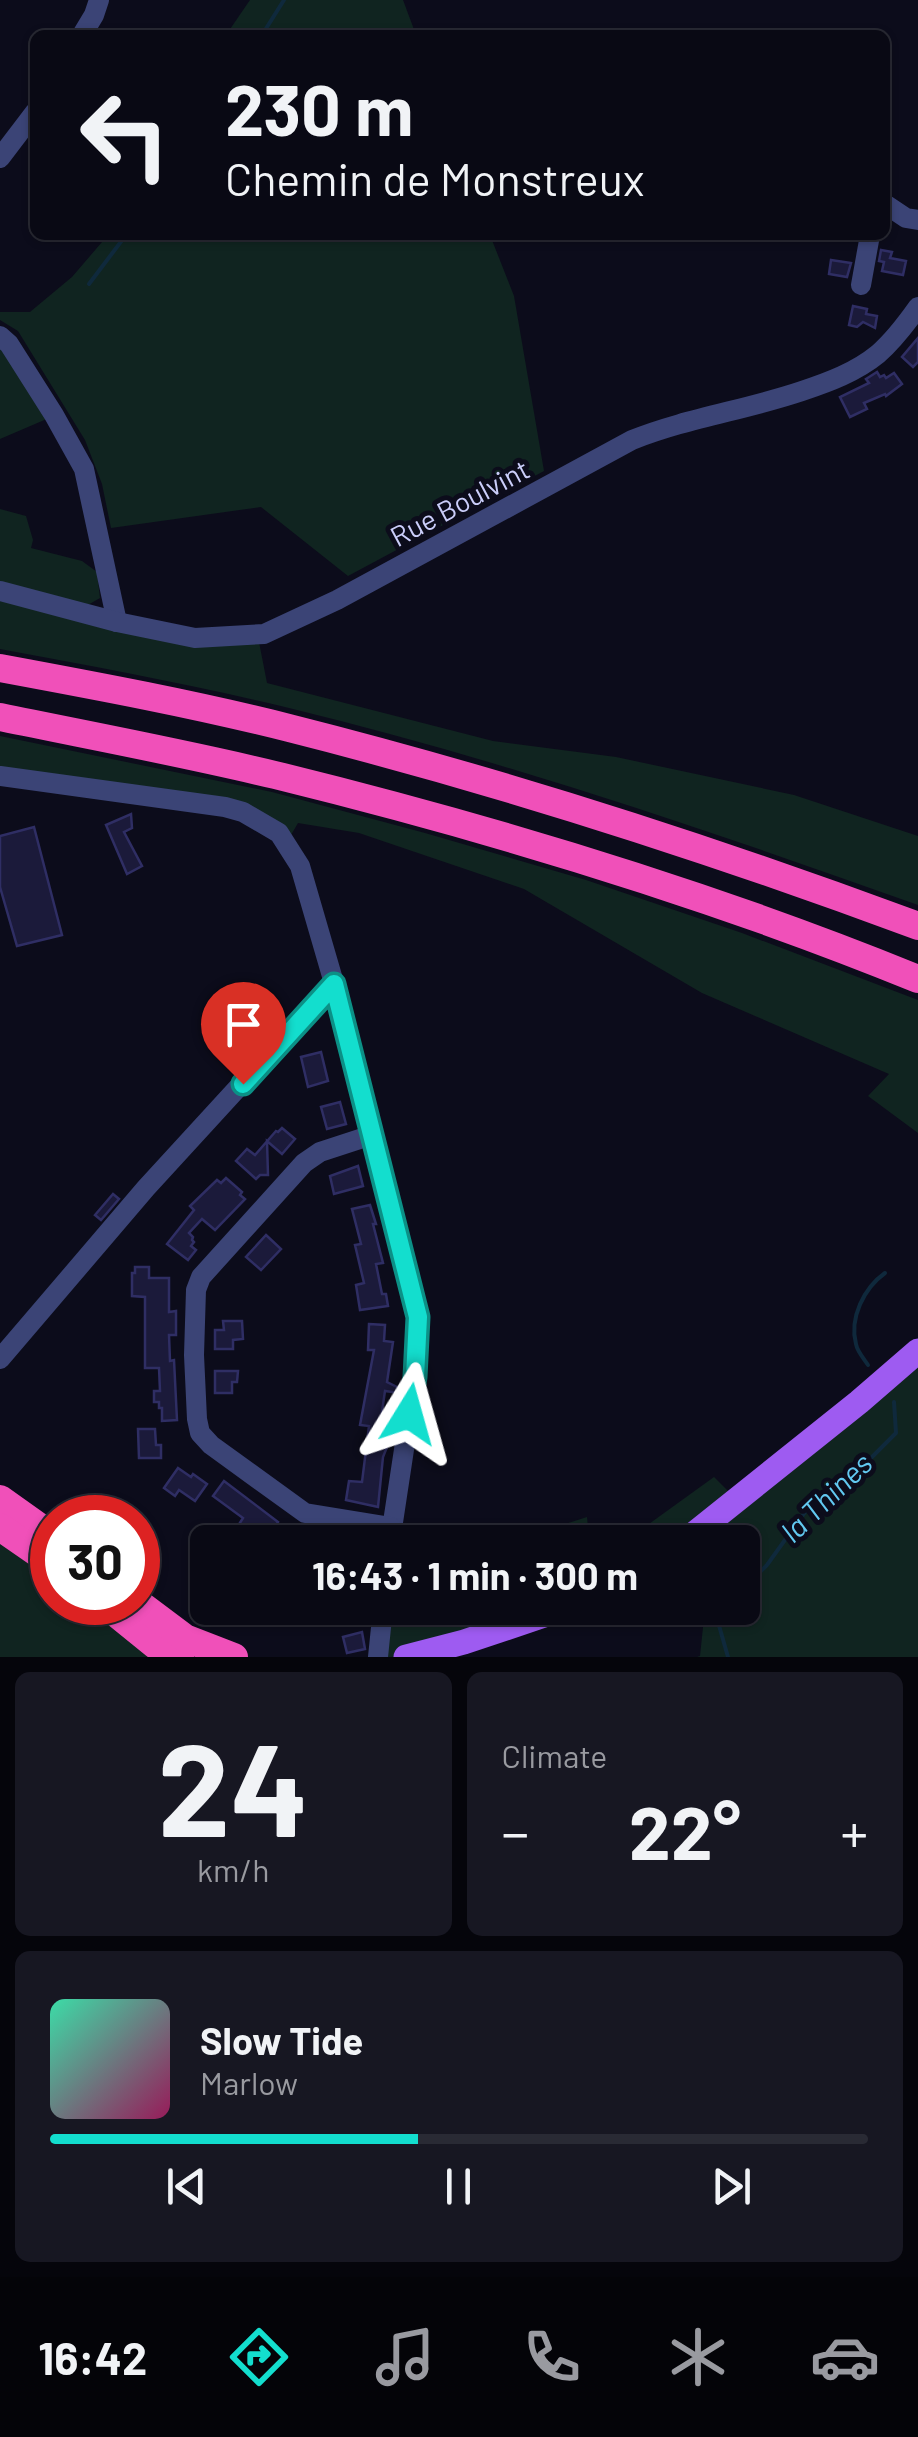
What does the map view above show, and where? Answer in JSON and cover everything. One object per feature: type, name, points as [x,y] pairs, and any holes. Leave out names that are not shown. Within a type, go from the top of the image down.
[{"type":"highway","points":[[0,668],[285,727],[444,768],[762,868],[918,926]]},
{"type":"highway","points":[[0,718],[273,775],[432,816],[728,909],[918,979]]},
{"type":"highway","points":[[0,1499],[30,1520]]},
{"type":"highway","points":[[0,1526],[30,1547]]},
{"type":"highway","points":[[160,1619],[185,1638],[179,1653]]},
{"type":"highway","points":[[137,1625],[179,1653],[234,1657]]},
{"type":"main road","points":[[705,1525],[918,1351]]},
{"type":"main road","points":[[406,1657],[515,1625]]},
{"type":"street","points":[[85,30],[100,0]]},
{"type":"street","points":[[0,158],[30,119]]},
{"type":"street","points":[[890,207],[906,218],[918,220]]},
{"type":"street","points":[[861,285],[869,240]]},
{"type":"street","name":"Rue Boulvint","points":[[0,592],[194,638],[264,634],[337,600],[632,440],[786,396],[850,372],[877,354],[918,307]]},
{"type":"street","points":[[0,336],[9,344],[84,468],[118,622]]},
{"type":"street","points":[[0,776],[225,807],[255,818],[279,833],[300,866],[334,984],[418,1317],[415,1377],[393,1525]]},
{"type":"street","points":[[0,1360],[146,1188],[334,984]]},
{"type":"street","points":[[352,1525],[305,1513],[210,1445],[200,1433],[194,1355],[196,1290],[201,1277],[304,1163],[320,1152],[372,1135]]},
{"type":"street","points":[[378,1657],[381,1625]]},
{"type":"green space","points":[[250,0],[403,0],[414,30],[229,30]]},
{"type":"green space","points":[[104,240],[492,240],[514,296],[544,471],[348,576],[261,507],[111,528],[102,484],[85,440],[18,331],[0,320],[0,312],[30,312],[72,277]]},
{"type":"green space","points":[[0,347],[49,418],[0,439]]},
{"type":"green space","points":[[0,509],[26,516],[33,540],[31,548],[82,561],[97,572],[100,598],[86,606],[0,583]]},
{"type":"green space","points":[[0,601],[259,642],[267,683],[493,741],[616,757],[794,795],[918,836],[918,905],[684,824],[448,750],[253,700],[0,649]]},
{"type":"green space","points":[[0,736],[272,792],[425,833],[586,880],[742,933],[918,1000],[918,1133],[868,1096],[889,1074],[702,993],[524,889],[359,833],[298,823],[291,835],[252,809],[0,772]]},
{"type":"green space","points":[[918,1340],[918,1657],[697,1657],[703,1625],[760,1625],[760,1525],[723,1525]]},
{"type":"green space","points":[[714,1477],[731,1494],[708,1525],[648,1525]]},
{"type":"green space","points":[[587,1517],[588,1525],[562,1525]]},
{"type":"green space","points":[[0,1527],[30,1548],[30,1625],[126,1625],[160,1657],[0,1657]]},
{"type":"green space","points":[[381,1625],[534,1625],[405,1657],[378,1657]]},
{"type":"building","points":[[881,250],[892,252],[890,258],[906,261],[903,275],[882,271]]},
{"type":"building","points":[[831,260],[851,263],[847,277],[829,274]]},
{"type":"building","points":[[853,306],[877,316],[875,328],[863,322],[857,327],[849,325]]},
{"type":"building","points":[[918,338],[918,362],[913,367],[902,357]]},
{"type":"building","points":[[877,372],[886,378],[894,373],[902,384],[886,396],[864,403],[867,409],[850,417],[840,397],[869,383],[866,379]]},
{"type":"building","points":[[131,814],[132,828],[124,832],[142,866],[127,874],[106,825]]},
{"type":"building","points":[[34,827],[62,935],[17,946],[0,887],[0,836]]},
{"type":"building","points":[[321,1052],[328,1081],[308,1087],[301,1057]]},
{"type":"building","points":[[340,1102],[346,1124],[327,1129],[321,1107]]},
{"type":"building","points":[[282,1128],[295,1139],[282,1154],[267,1141]]},
{"type":"building","points":[[267,1141],[268,1175],[256,1179],[236,1161],[247,1149],[255,1155]]},
{"type":"building","points":[[358,1166],[363,1186],[334,1194],[330,1176]]},
{"type":"building","points":[[226,1178],[245,1199],[215,1230],[202,1219],[189,1233],[194,1242],[191,1246],[196,1250],[188,1260],[167,1244],[194,1210],[190,1206],[217,1180],[221,1183]]},
{"type":"building","points":[[113,1194],[119,1199],[101,1220],[95,1215]]},
{"type":"building","points":[[370,1205],[383,1263],[376,1264],[388,1306],[360,1310],[356,1285],[364,1283],[355,1245],[361,1244],[352,1209]]},
{"type":"building","points":[[266,1235],[281,1249],[261,1270],[246,1257]]},
{"type":"building","points":[[135,1267],[149,1267],[149,1278],[169,1278],[169,1312],[176,1311],[176,1335],[169,1335],[177,1420],[162,1421],[162,1408],[154,1402],[154,1391],[160,1391],[159,1368],[145,1368],[145,1297],[132,1296]]},
{"type":"building","points":[[223,1321],[242,1321],[243,1339],[233,1340],[233,1349],[215,1349],[215,1330],[224,1330]]},
{"type":"building","points":[[369,1324],[385,1325],[384,1341],[393,1342],[387,1382],[399,1388],[399,1393],[385,1391],[377,1446],[387,1447],[378,1507],[346,1500],[349,1481],[362,1482],[369,1426],[360,1425],[374,1350],[368,1350]]},
{"type":"building","points":[[215,1371],[238,1371],[232,1393],[215,1393]]},
{"type":"building","points":[[138,1429],[155,1429],[161,1458],[139,1458]]},
{"type":"building","points":[[178,1468],[207,1484],[195,1501],[179,1490],[175,1496],[164,1488]]},
{"type":"building","points":[[224,1481],[278,1522],[239,1525],[243,1518],[213,1496]]},
{"type":"building","points":[[362,1632],[365,1649],[347,1653],[343,1637]]},
{"type":"waterway","points":[[265,30],[284,0]]},
{"type":"waterway","points":[[89,284],[122,240]]},
{"type":"waterway","name":"la Thines","points":[[868,1365],[857,1347],[855,1324],[865,1295],[885,1273]]},
{"type":"waterway","name":"la Thines","points":[[760,1572],[805,1512],[896,1433],[894,1402]]},
{"type":"waterway","name":"la Thines","points":[[719,1625],[728,1657]]},
{"type":"route","points":[[243,1084],[334,984],[418,1317],[409,1414]]}]
